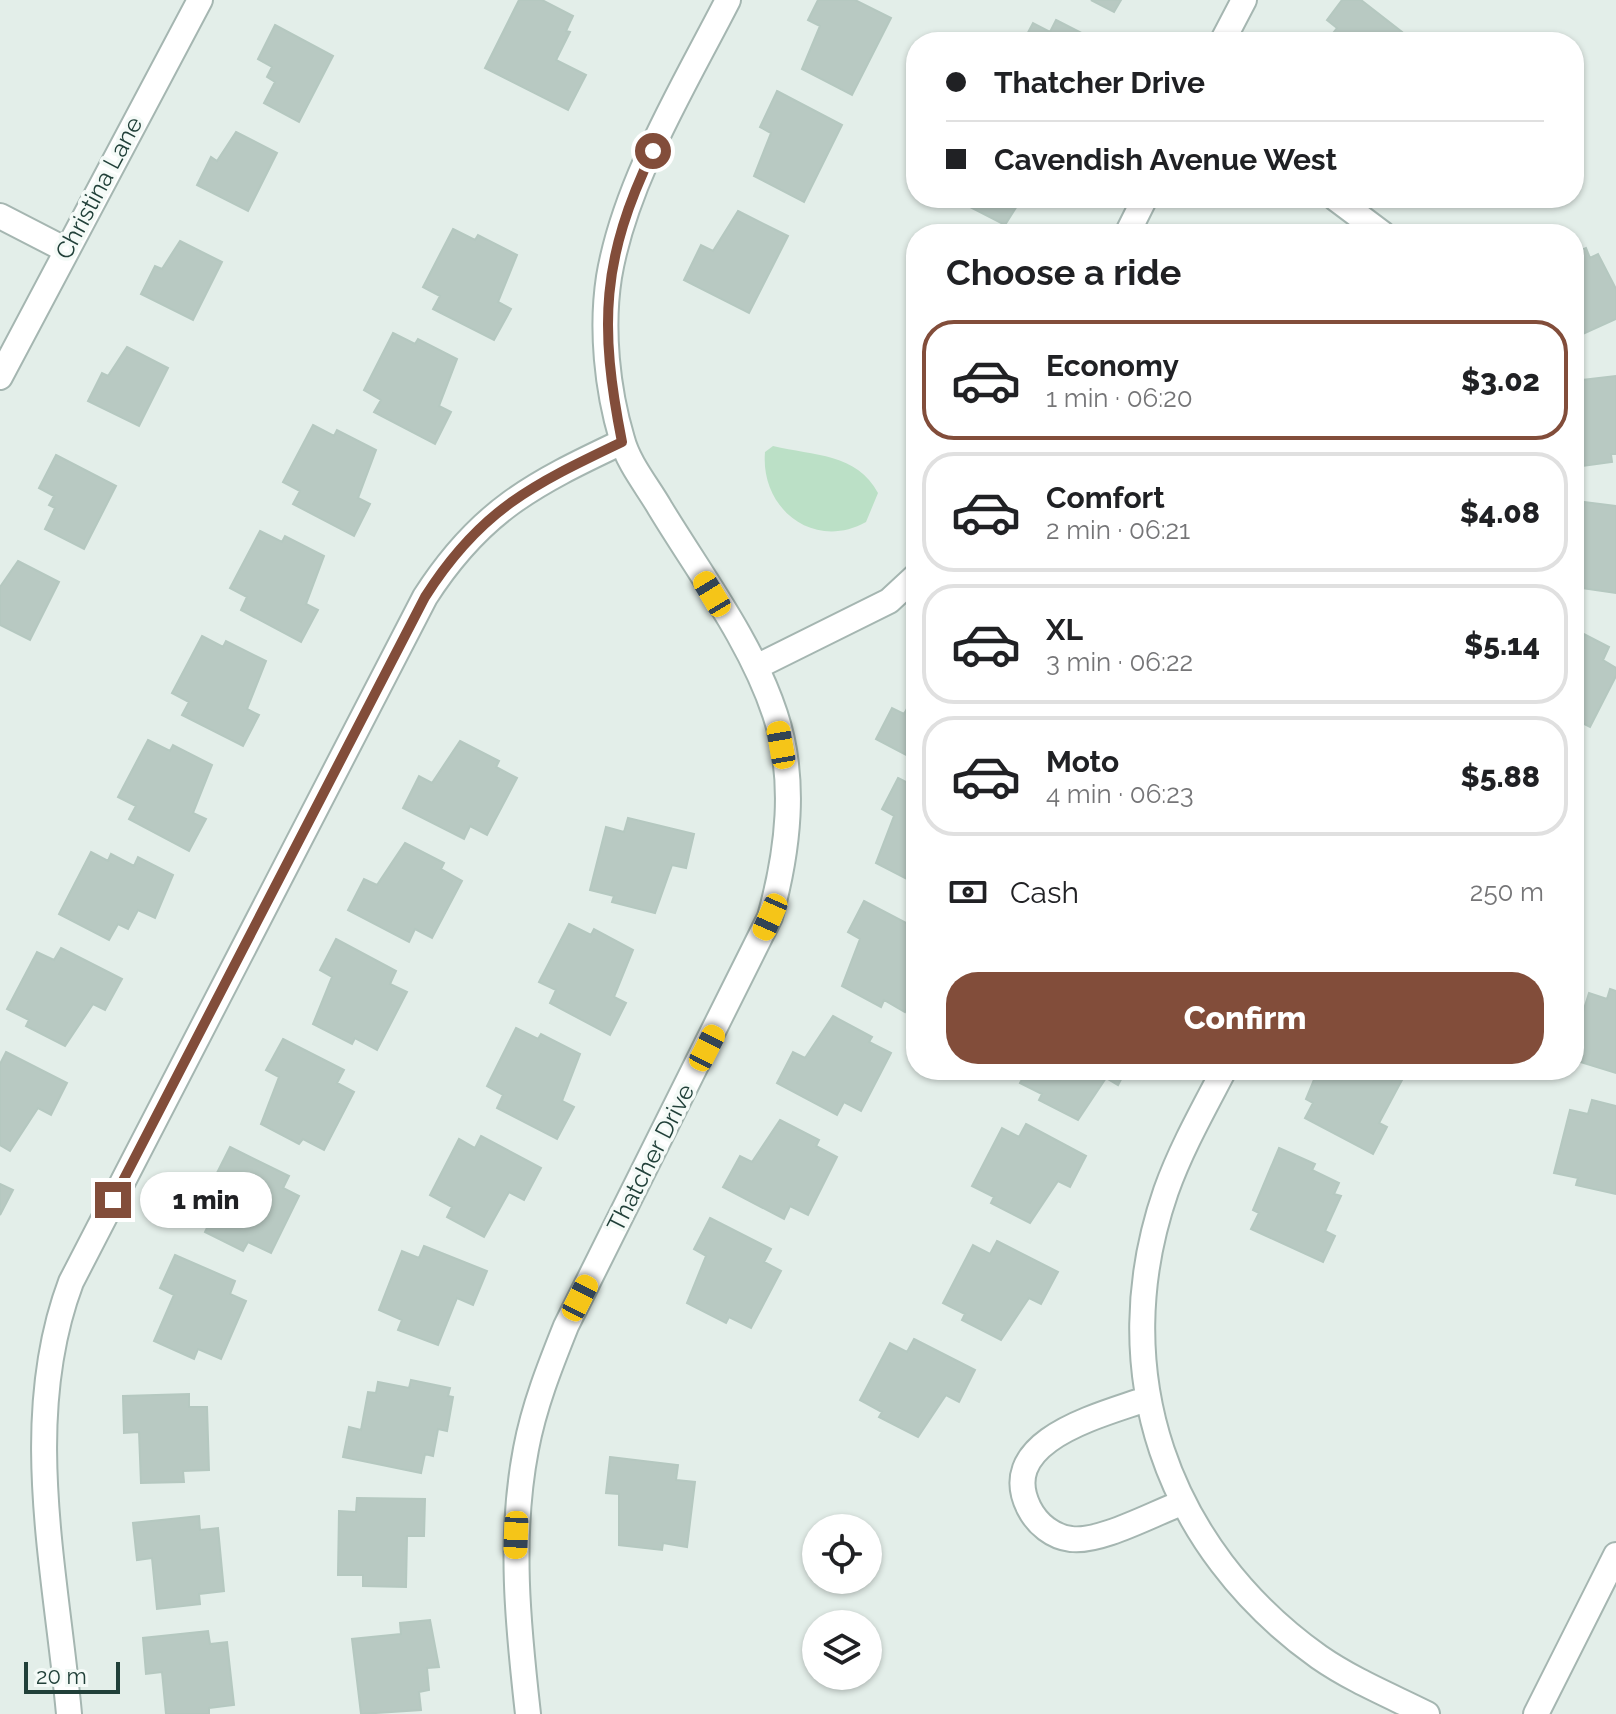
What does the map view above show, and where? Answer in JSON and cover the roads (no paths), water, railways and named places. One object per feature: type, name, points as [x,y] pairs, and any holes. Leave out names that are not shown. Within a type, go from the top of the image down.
[{"type":"street","name":"Christina Lane","points":[[0,377],[200,0]]},
{"type":"street","name":"Thatcher Drive","points":[[528,1714],[515,1564],[517,1506],[526,1448],[542,1386],[566,1326],[749,965],[770,917],[783,871],[789,827],[786,773],[776,716],[756,667],[622,442],[609,375],[606,326],[609,280],[618,232],[641,175],[728,0]]},
{"type":"street","points":[[1227,32],[1244,0]]},
{"type":"street","points":[[1348,208],[1370,224]]},
{"type":"street","points":[[0,216],[66,250]]},
{"type":"street","points":[[69,1714],[45,1472],[42,1409],[55,1323],[71,1282],[425,597],[450,557],[489,517],[540,481],[622,442]]},
{"type":"street","points":[[756,667],[889,601],[906,585]]},
{"type":"street","points":[[1219,1080],[1176,1165],[1157,1222],[1142,1304],[1146,1399],[1182,1503],[1211,1551],[1275,1622],[1322,1659],[1427,1714]]},
{"type":"street","points":[[1146,1399],[1050,1438],[1026,1464],[1023,1493],[1040,1524],[1052,1534],[1071,1539],[1090,1538],[1182,1503]]},
{"type":"street","points":[[1536,1714],[1616,1555]]}]
